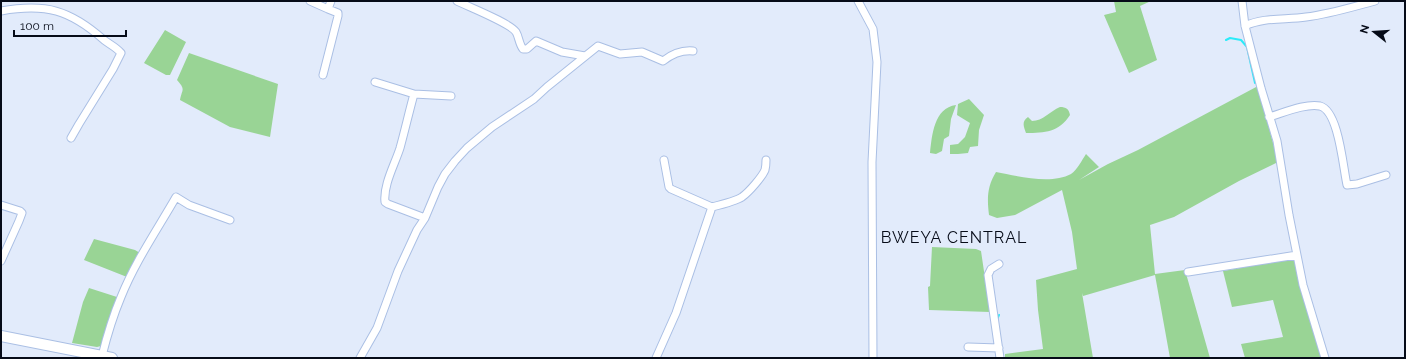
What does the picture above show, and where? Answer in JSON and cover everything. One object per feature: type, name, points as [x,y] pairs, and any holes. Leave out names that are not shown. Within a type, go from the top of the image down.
[{"type":"street","points":[[310,1],[338,13],[323,75]]},
{"type":"street","points":[[328,10],[332,1]]},
{"type":"street","points":[[457,1],[510,26],[517,34],[523,49],[527,48],[536,41],[562,52],[585,56]]},
{"type":"street","points":[[858,1],[873,29],[877,62],[872,162],[873,358]]},
{"type":"street","points":[[1242,1],[1246,26],[1269,117],[1277,141],[1288,212],[1303,285],[1325,358]]},
{"type":"street","points":[[1246,26],[1257,22],[1322,14],[1375,1]]},
{"type":"street","points":[[1,10],[35,7],[67,14],[93,30],[121,53],[71,138]]},
{"type":"street","points":[[360,358],[377,328],[398,271],[445,174],[466,148],[492,127],[534,99],[595,48],[600,46],[620,54],[642,52],[663,61],[686,50],[693,51]]},
{"type":"street","points":[[375,82],[414,94],[451,96]]},
{"type":"street","points":[[414,94],[400,148],[386,188],[385,202],[425,218]]},
{"type":"street","points":[[1269,117],[1303,107],[1316,106],[1326,109],[1331,114],[1336,126],[1347,185],[1357,184],[1386,175]]},
{"type":"street","points":[[664,160],[669,187],[671,189],[712,207],[742,197],[749,192],[764,172],[766,168],[766,160]]},
{"type":"street","points":[[1,336],[107,357],[110,327],[121,296],[176,197],[189,205],[230,220]]},
{"type":"street","points":[[1,204],[22,213],[20,221],[1,261]]},
{"type":"street","points":[[656,358],[676,313],[712,207]]},
{"type":"street","points":[[1188,272],[1297,255]]},
{"type":"street","points":[[999,264],[991,269],[988,275],[1000,358]]},
{"type":"street","points":[[968,347],[999,348]]},
{"type":"green space","points":[[1114,1],[1151,1],[1140,6],[1157,60],[1129,73],[1104,15],[1116,12]]},
{"type":"green space","points":[[165,30],[186,42],[170,75],[166,75],[144,63]]},
{"type":"green space","points":[[189,53],[278,84],[270,137],[230,127],[180,100],[182,86],[177,80]]},
{"type":"green space","points":[[1258,86],[1278,162],[1239,181],[1174,217],[1150,225],[1155,274],[1185,270],[1210,358],[1170,358],[1155,275],[1083,296],[1082,293],[1093,358],[1005,358],[1005,354],[1043,349],[1036,280],[1077,269],[1072,232],[1062,190],[1015,215],[997,218],[989,215],[988,203],[989,188],[996,172],[1034,179],[1054,179],[1071,174],[1086,154],[1099,167],[1079,180]]},
{"type":"green space","points":[[969,99],[984,115],[979,130],[978,146],[970,147],[968,153],[950,154],[950,145],[958,144],[965,137],[970,123],[957,115],[958,104]]},
{"type":"green space","points":[[956,105],[951,119],[949,136],[944,139],[942,151],[936,154],[930,153],[933,131],[939,117],[943,111]]},
{"type":"green space","points":[[1060,107],[1067,109],[1070,115],[1061,125],[1045,132],[1026,133],[1024,121],[1028,117],[1032,121],[1036,121]]},
{"type":"green space","points":[[94,239],[135,250],[140,253],[127,277],[84,260]]},
{"type":"green space","points":[[932,247],[976,249],[981,251],[990,312],[929,310],[928,287],[930,286]]},
{"type":"green space","points":[[1290,259],[1295,261],[1322,358],[1245,358],[1241,344],[1283,337],[1273,300],[1232,307],[1223,271]]},
{"type":"green space","points":[[89,288],[117,297],[103,343],[101,346],[97,347],[72,343],[83,302]]},
{"type":"waterway","points":[[1226,40],[1230,38],[1241,40],[1247,47],[1255,83]]},
{"type":"waterway","points":[[997,320],[999,315]]},
{"type":"district","name":"BWEYA CENTRAL","points":[[954,237]]}]
